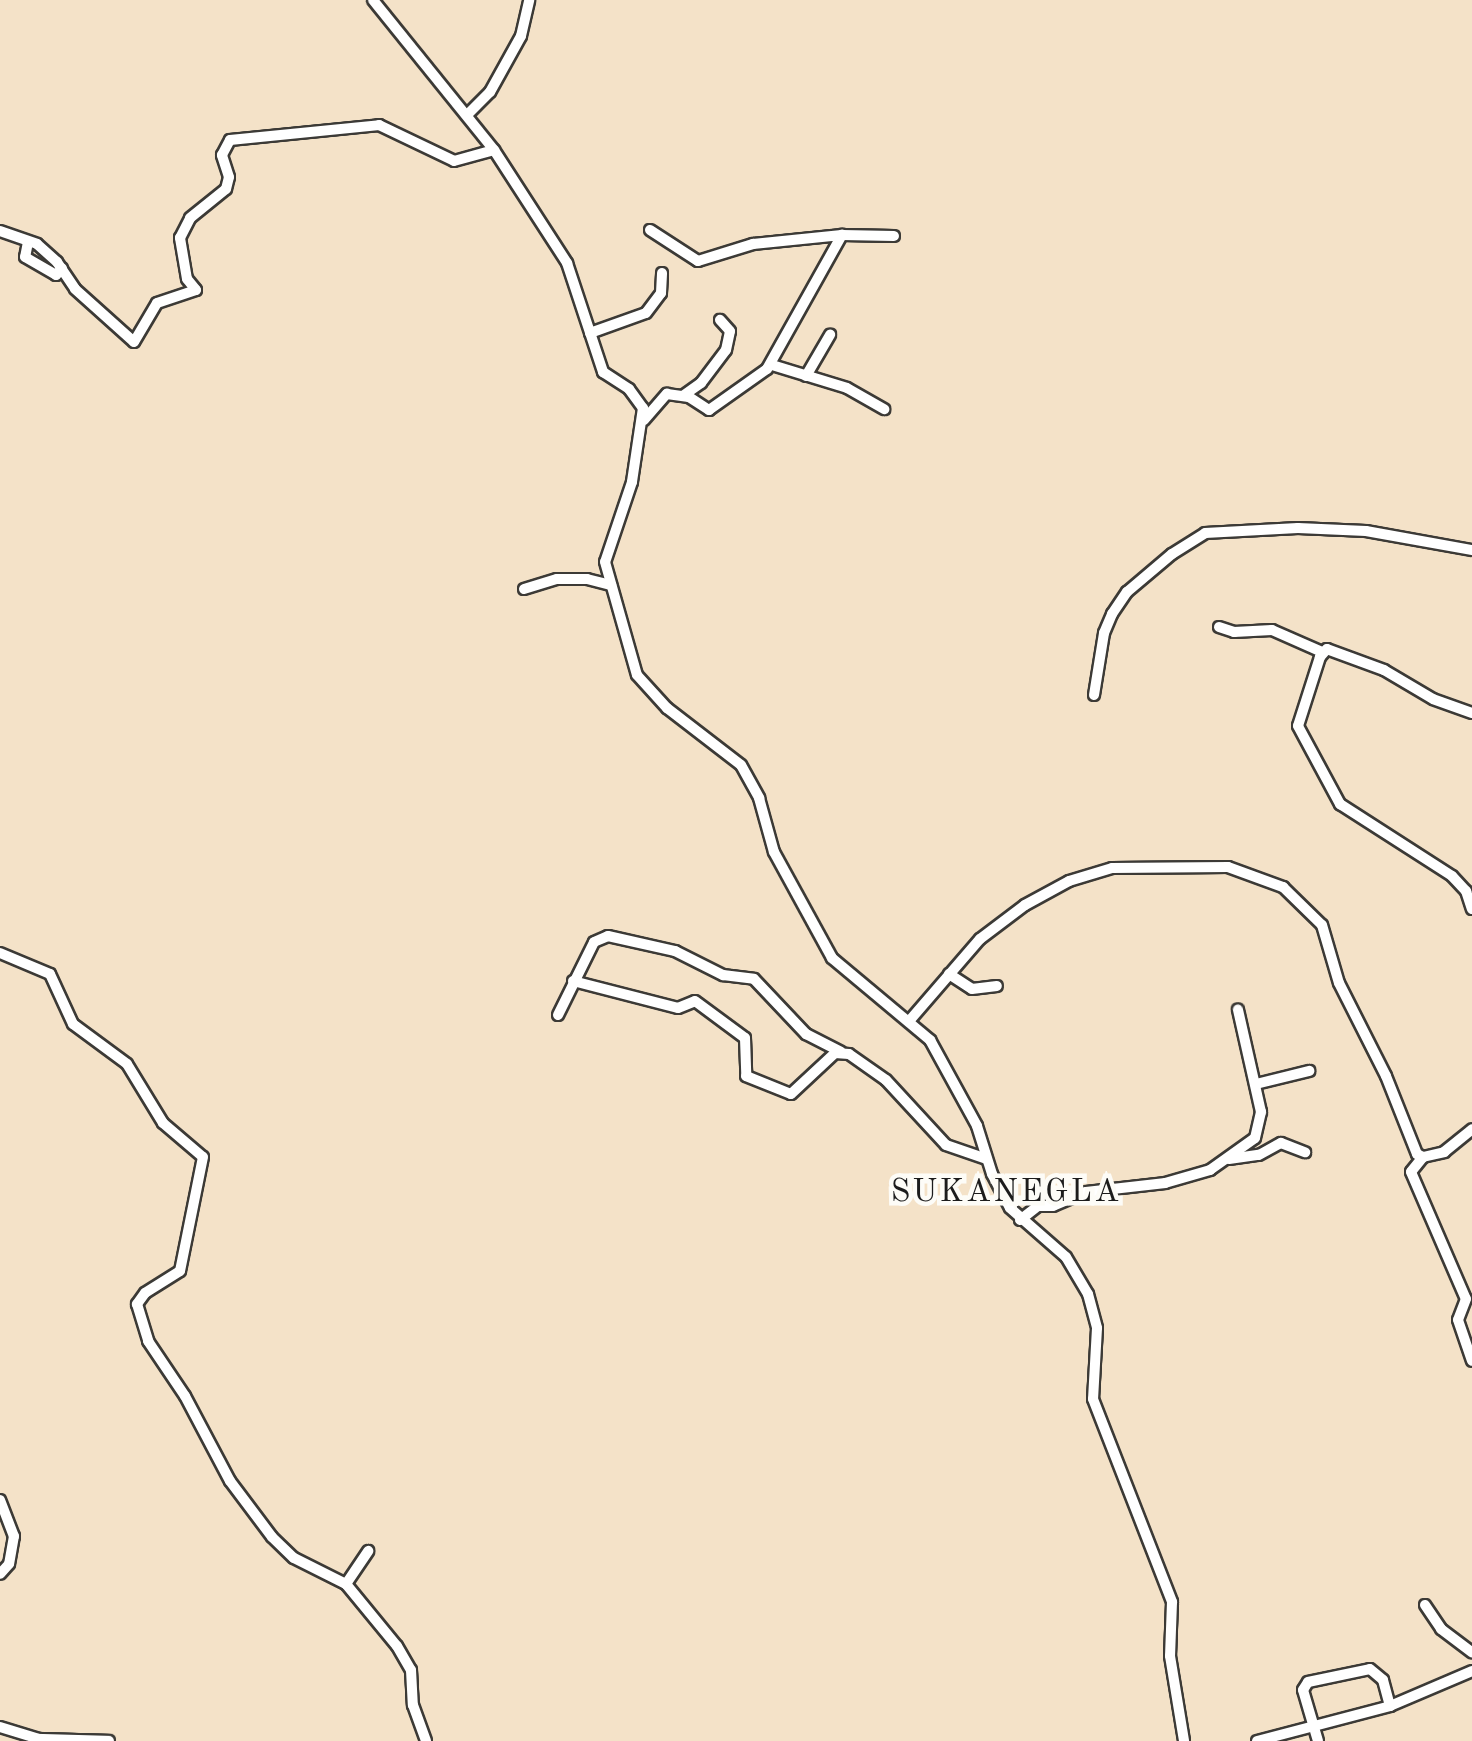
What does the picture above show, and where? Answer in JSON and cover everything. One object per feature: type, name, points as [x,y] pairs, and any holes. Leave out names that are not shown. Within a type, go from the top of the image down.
[{"type":"street","points":[[373,0],[494,150],[567,263],[603,372],[636,396],[644,420],[632,482],[606,556],[637,676],[667,708],[742,766],[759,798],[774,852],[832,958],[910,1020],[944,1062],[977,1126],[987,1159],[1020,1220],[1066,1257],[1088,1294],[1097,1328],[1094,1399],[1172,1602],[1170,1656],[1184,1741]]},
{"type":"street","points":[[468,114],[490,92],[521,36],[528,0]]},
{"type":"street","points":[[0,231],[37,244],[62,268],[75,289],[134,342],[157,303],[196,290],[187,279],[180,238],[190,218],[226,189],[229,176],[222,155],[230,140],[379,125],[454,161],[494,150]]},
{"type":"street","points":[[650,230],[698,261],[741,246],[842,235],[894,236]]},
{"type":"street","points":[[644,420],[666,395],[684,395],[709,410],[772,365],[842,235]]},
{"type":"street","points":[[590,333],[646,313],[661,294],[662,273]]},
{"type":"street","points":[[684,395],[702,383],[726,350],[730,330],[720,320]]},
{"type":"street","points":[[806,376],[830,334]]},
{"type":"street","points":[[772,365],[846,388],[884,409]]},
{"type":"street","points":[[1094,695],[1104,633],[1127,592],[1172,554],[1205,533],[1366,531],[1472,550]]},
{"type":"street","points":[[524,589],[558,579],[611,585]]},
{"type":"street","points":[[1219,628],[1242,632],[1272,630],[1322,652],[1332,649],[1372,665],[1433,700],[1472,713]]},
{"type":"street","points":[[1322,652],[1298,726],[1338,800],[1452,876],[1466,891],[1472,908]]},
{"type":"street","points":[[910,1020],[990,931],[1081,876],[1112,868],[1205,864],[1251,872],[1284,886],[1322,925],[1339,984],[1386,1076],[1413,1148],[1424,1158]]},
{"type":"street","points":[[558,1016],[573,981],[602,937],[675,950],[723,975],[740,974],[762,984],[806,1034],[876,1071],[946,1146],[987,1159]]},
{"type":"street","points":[[0,954],[50,974],[72,1024],[126,1064],[164,1123],[202,1157],[180,1271],[141,1295],[136,1308],[148,1340],[185,1396],[230,1480],[272,1537],[294,1558],[346,1584],[408,1662],[413,1705],[426,1741]]},
{"type":"street","points":[[949,974],[972,988],[997,986]]},
{"type":"street","points":[[573,981],[678,1008],[695,1001],[745,1038],[746,1076],[791,1094],[834,1054],[842,1053]]},
{"type":"street","points":[[1020,1220],[1041,1204],[1053,1206],[1091,1191],[1165,1183],[1210,1170],[1255,1138],[1261,1125],[1256,1084],[1238,1010]]},
{"type":"street","points":[[1256,1084],[1309,1071]]},
{"type":"street","points":[[1472,1129],[1444,1152],[1424,1158],[1411,1172],[1466,1298],[1458,1320],[1472,1361]]},
{"type":"street","points":[[1228,1159],[1258,1155],[1280,1142],[1305,1152]]},
{"type":"street","points":[[0,1500],[13,1523],[14,1536],[9,1564],[0,1574]]},
{"type":"street","points":[[346,1584],[368,1551]]},
{"type":"street","points":[[1425,1605],[1441,1629],[1472,1652]]},
{"type":"street","points":[[1318,1741],[1303,1690],[1312,1680],[1370,1669],[1383,1680],[1390,1706]]},
{"type":"street","points":[[1257,1741],[1390,1706],[1472,1671]]},
{"type":"street","points":[[0,1726],[39,1739],[109,1741]]},
{"type":"district","name":"SUKANEGLA","points":[[1006,1193]]}]
